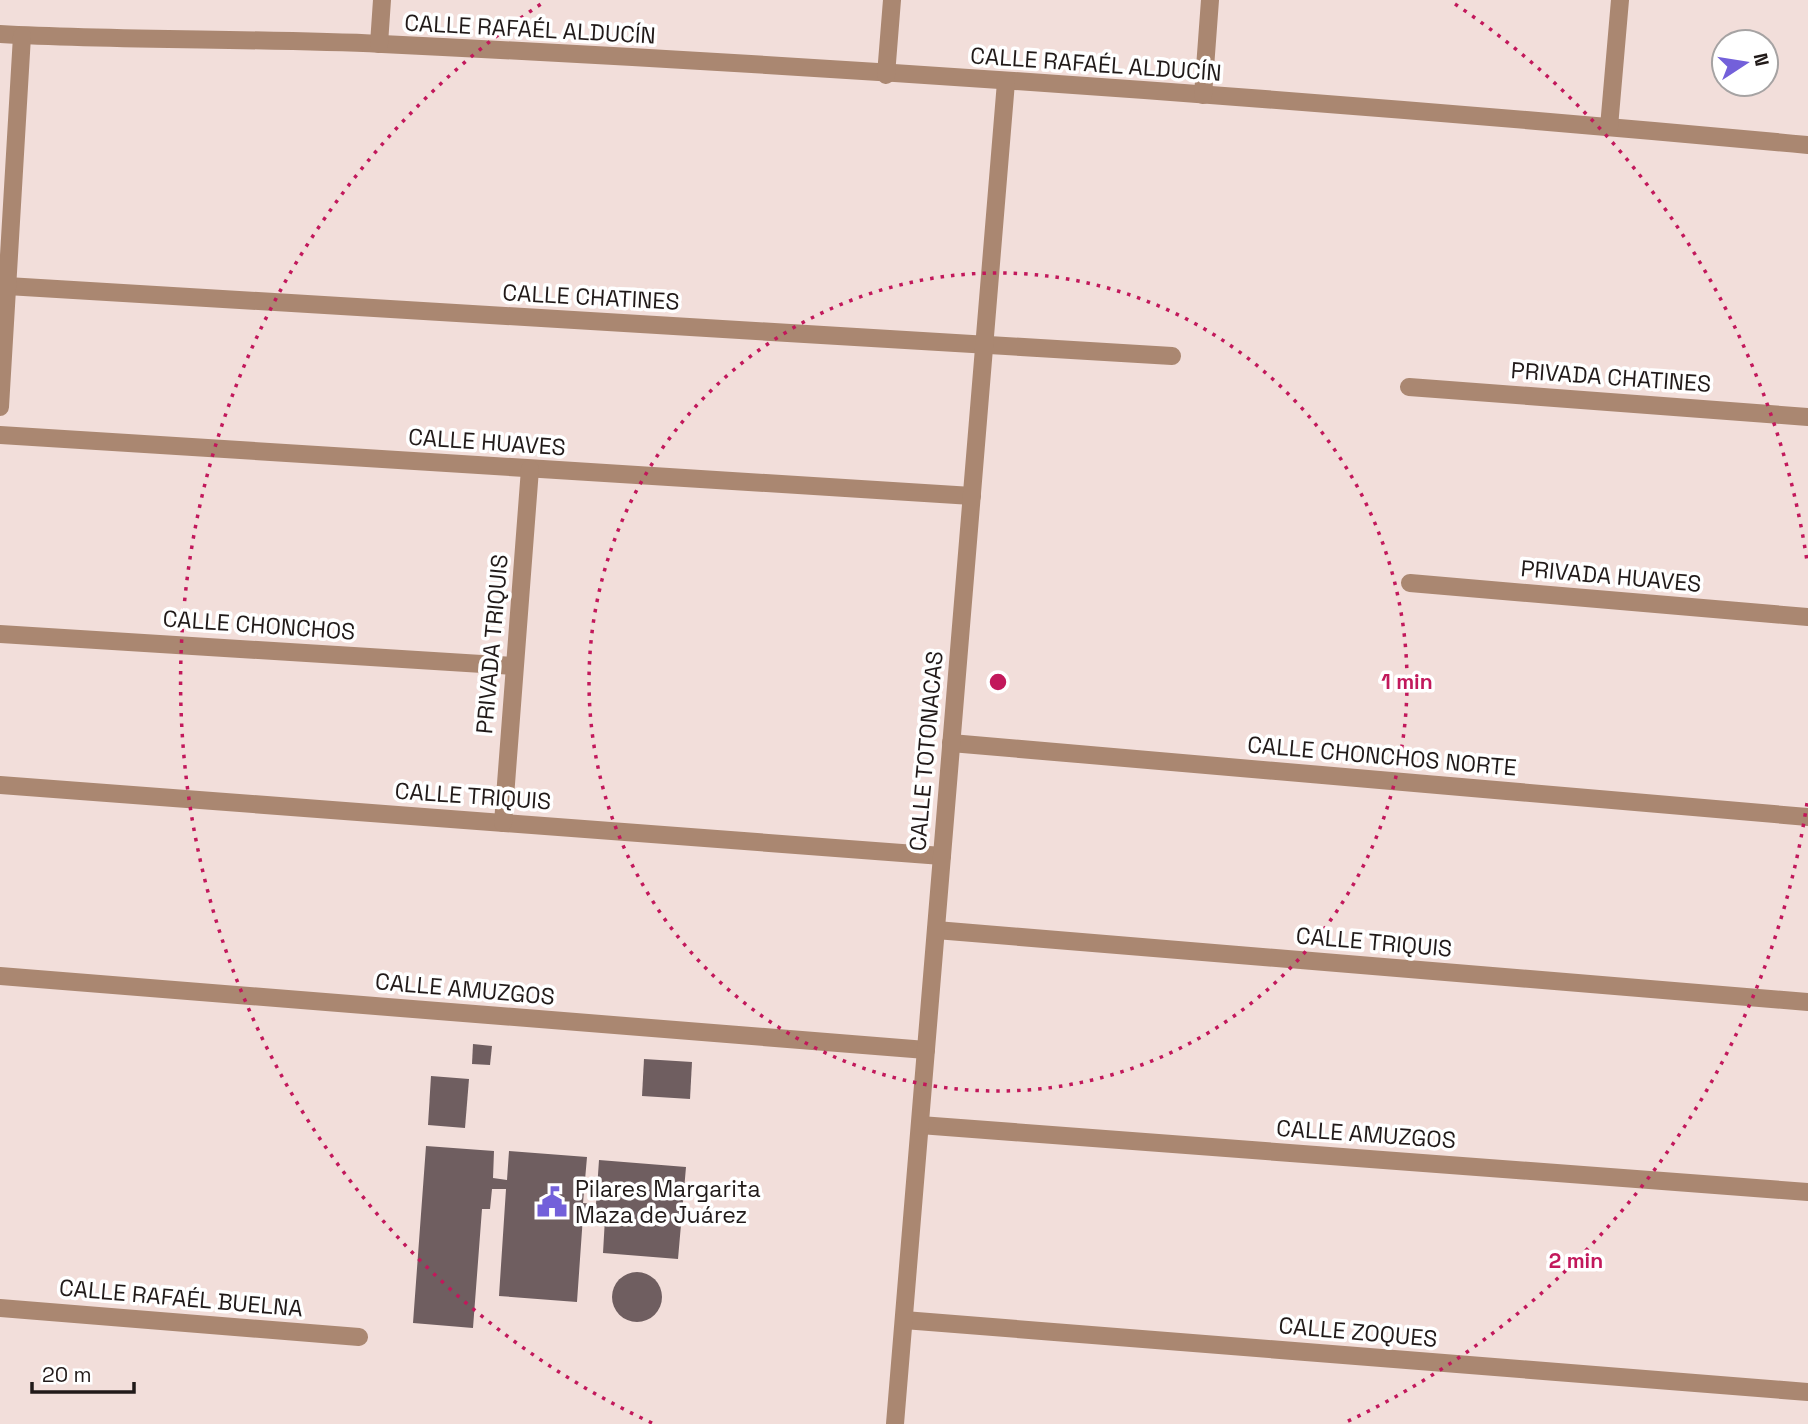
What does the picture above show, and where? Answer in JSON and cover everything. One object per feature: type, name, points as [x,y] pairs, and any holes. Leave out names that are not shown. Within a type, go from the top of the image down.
[{"type":"street","points":[[379,44],[382,0]]},
{"type":"street","points":[[886,75],[892,0]]},
{"type":"street","points":[[1203,95],[1210,0]]},
{"type":"street","points":[[1609,127],[1620,0]]},
{"type":"street","name":"CALLE RAFAÉL ALDUCÍN","points":[[0,34],[379,44],[1006,82],[1203,95],[1808,145]]},
{"type":"street","points":[[0,407],[22,36]]},
{"type":"street","name":"CALLE TOTONACAS","points":[[895,1424],[1006,82]]},
{"type":"street","name":"CALLE CHATINES","points":[[7,286],[1172,356]]},
{"type":"street","name":"PRIVADA CHATINES","points":[[1409,387],[1808,417]]},
{"type":"street","name":"CALLE HUAVES","points":[[0,435],[972,496]]},
{"type":"street","name":"PRIVADA TRIQUIS","points":[[503,822],[530,470]]},
{"type":"street","name":"PRIVADA HUAVES","points":[[1410,583],[1808,617]]},
{"type":"street","name":"CALLE CHONCHOS","points":[[0,634],[514,666]]},
{"type":"street","name":"CALLE CHONCHOS NORTE","points":[[951,743],[1808,817]]},
{"type":"street","name":"CALLE TRIQUIS","points":[[0,785],[942,856]]},
{"type":"street","name":"CALLE TRIQUIS","points":[[936,930],[1808,1002]]},
{"type":"street","name":"CALLE AMUZGOS","points":[[0,976],[926,1050]]},
{"type":"street","name":"CALLE AMUZGOS","points":[[920,1125],[1808,1192]]},
{"type":"street","name":"CALLE RAFAÉL BUELNA","points":[[0,1308],[359,1337]]},
{"type":"street","name":"CALLE ZOQUES","points":[[904,1320],[1808,1392]]},
{"type":"building","points":[[473,1044],[492,1046],[490,1065],[472,1064]]},
{"type":"building","points":[[644,1059],[692,1062],[690,1099],[642,1096]]},
{"type":"building","points":[[431,1076],[469,1079],[465,1128],[428,1125]]},
{"type":"building","points":[[426,1146],[494,1151],[493,1178],[507,1180],[509,1151],[587,1157],[583,1203],[596,1204],[599,1160],[686,1167],[678,1259],[603,1253],[605,1218],[583,1216],[577,1302],[499,1296],[506,1189],[492,1189],[490,1209],[482,1209],[473,1328],[413,1323]]},
{"type":"building","points":[[627,1273],[647,1273],[661,1287],[661,1307],[647,1321],[627,1321],[613,1307],[613,1287]]},
{"type":"place","name":"Pilares Margarita Maza de Juárez","points":[[552,1202]]}]
